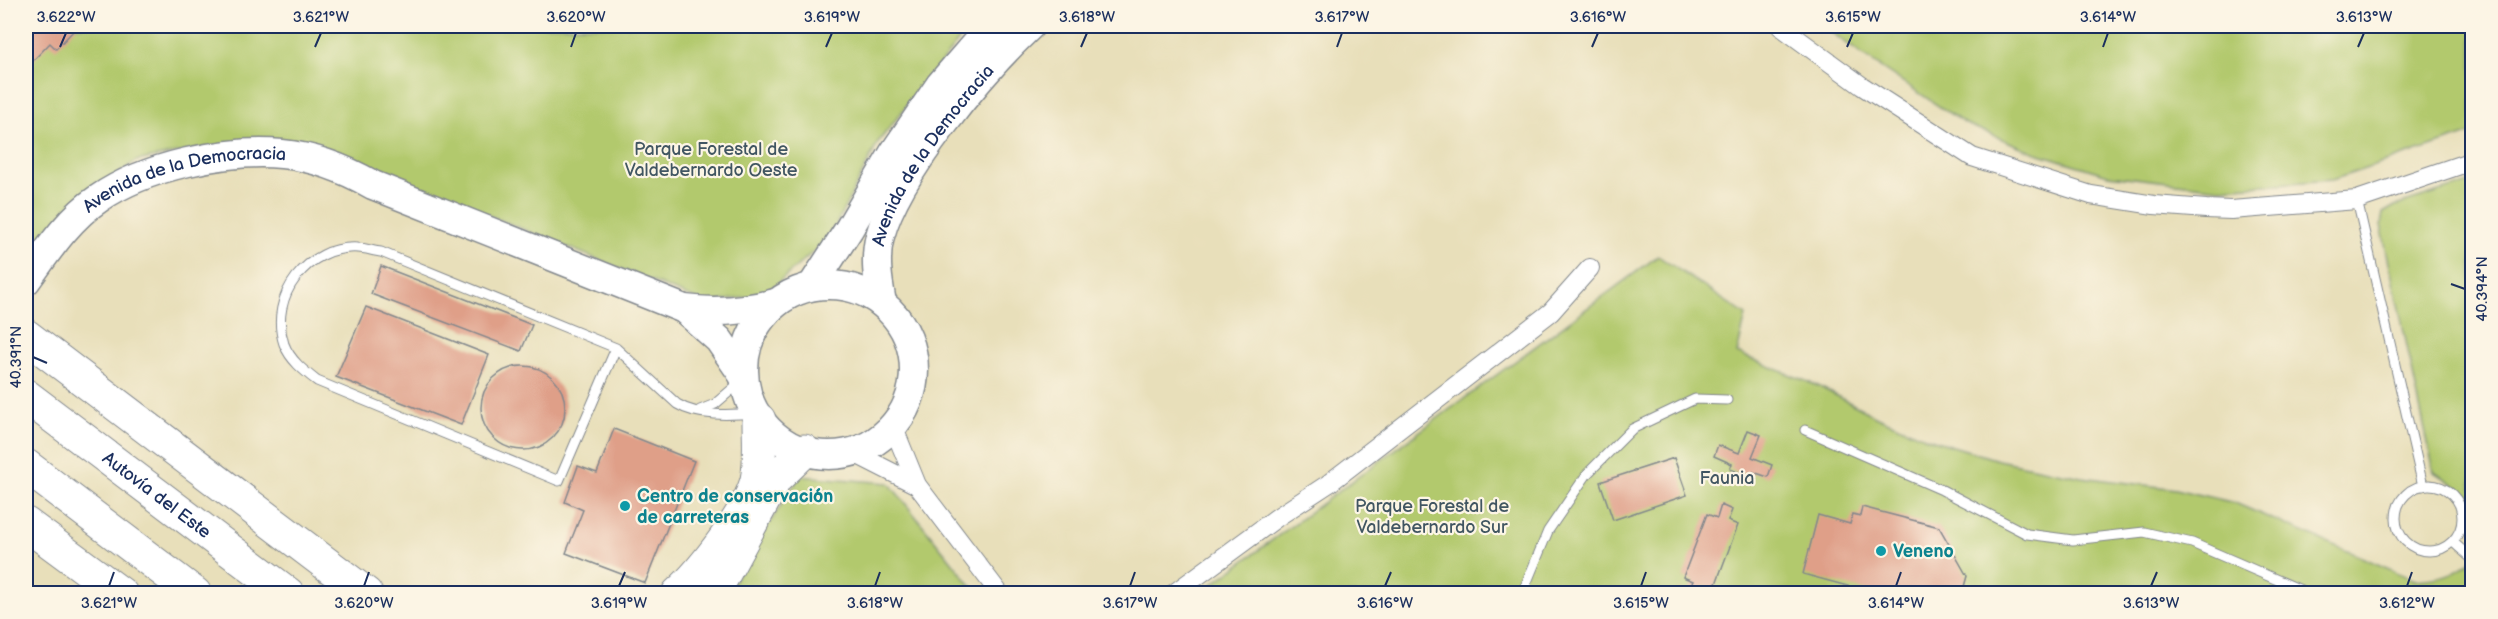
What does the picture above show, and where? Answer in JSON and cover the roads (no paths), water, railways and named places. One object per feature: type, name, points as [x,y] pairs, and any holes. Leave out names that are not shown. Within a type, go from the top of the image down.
[{"type":"highway","points":[[26,336],[364,589]]},
{"type":"highway","name":"Autovía del Este","points":[[26,396],[288,594]]},
{"type":"highway","points":[[678,594],[693,580],[719,548],[757,481],[757,416]]},
{"type":"highway","points":[[713,594],[775,479],[804,451]]},
{"type":"highway","points":[[26,466],[195,594]]},
{"type":"highway","points":[[26,524],[120,594]]},
{"type":"main road","name":"Avenida de la Democracia","points":[[812,286],[893,154],[940,85],[991,26]]},
{"type":"main road","name":"Avenida de la Democracia","points":[[882,303],[877,258],[879,238],[886,216],[917,163],[963,101],[1030,26]]},
{"type":"main road","name":"Avenida de la Democracia","points":[[26,281],[79,214],[98,199],[143,176],[180,164],[232,156],[283,154],[329,165],[373,185],[684,309],[721,312],[747,310],[775,303]]},
{"type":"main road","name":"Avenida de la Democracia","points":[[26,303],[68,250],[88,229],[110,211],[144,192],[206,176],[259,168],[307,170],[373,185]]},
{"type":"main road","points":[[831,284],[849,287],[866,293],[882,303],[904,329],[914,362],[910,396],[903,412],[893,426],[875,441],[852,452],[828,455],[804,451],[786,443],[757,416],[747,396],[743,377],[744,355],[759,321],[775,303],[812,286],[831,284]]},
{"type":"main road","name":"Avenida de la Democracia","points":[[684,309],[719,340],[743,377]]},
{"type":"street","points":[[1780,26],[1862,86],[1972,157],[2091,195],[2154,205],[2231,210],[2357,200],[2472,161]]},
{"type":"street","points":[[1173,594],[1279,516],[1335,479],[1551,312],[1590,268]]},
{"type":"street","points":[[893,426],[917,485],[1000,594]]},
{"type":"street","points":[[852,452],[917,485]]},
{"type":"lane","points":[[2357,200],[2423,486]]},
{"type":"lane","points":[[616,348],[559,481],[317,381],[291,358],[280,330],[281,312],[291,284],[299,272],[312,260],[336,250],[358,248],[381,252],[616,348],[677,405],[688,411],[757,416]]},
{"type":"lane","points":[[696,411],[715,404],[743,377]]},
{"type":"lane","points":[[1522,594],[1548,531],[1587,474],[1632,429],[1695,399],[1727,400]]},
{"type":"lane","points":[[1805,430],[1942,490],[2027,534],[2073,540],[2144,532],[2192,543],[2310,594]]},
{"type":"lane","points":[[2423,486],[2439,487],[2449,492],[2457,500],[2462,510],[2463,521],[2460,532],[2453,542],[2433,551],[2411,546],[2403,539],[2396,518],[2398,506],[2404,497],[2423,486]]},
{"type":"lane","points":[[2453,542],[2472,559]]},
{"type":"place","name":"Centro de conservación de carreteras","points":[[625,506]]},
{"type":"place","name":"Veneno","points":[[1881,551]]},
{"type":"park label","name":"Parque Forestal de Valdebernardo Oeste","points":[[711,159]]},
{"type":"park label","name":"Faunia","points":[[1727,478]]},
{"type":"park label","name":"Parque Forestal de Valdebernardo Sur","points":[[1432,516]]}]
